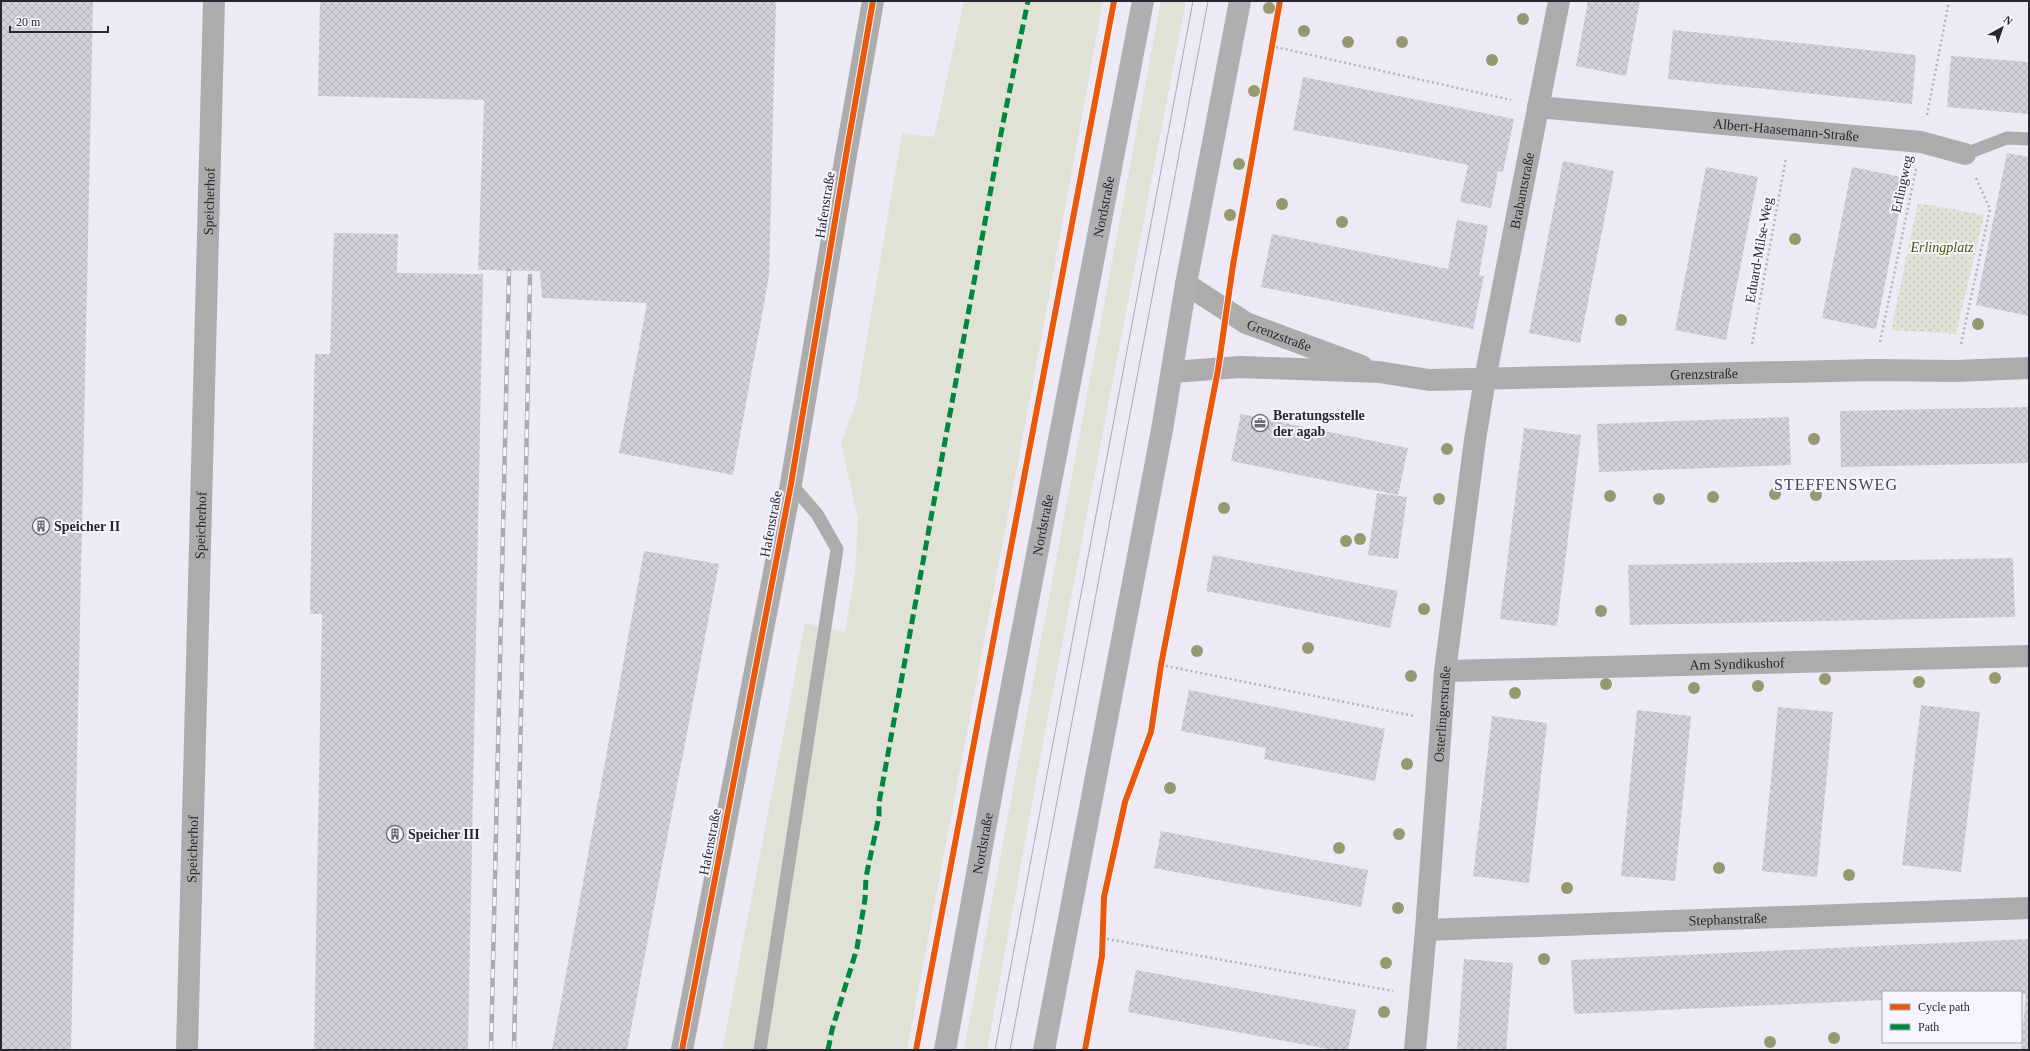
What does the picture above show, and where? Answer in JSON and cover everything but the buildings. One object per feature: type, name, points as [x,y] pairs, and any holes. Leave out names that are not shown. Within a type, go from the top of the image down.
[{"type":"main road","name":"Nordstraße","points":[[945,1050],[998,758],[1143,1]]},
{"type":"main road","points":[[1044,1050],[1172,372],[1186,284],[1240,1]]},
{"type":"street","name":"Speicherhof","points":[[187,1050],[214,1]]},
{"type":"street","name":"Hafenstraße","points":[[682,1050],[791,484],[873,1]]},
{"type":"street","name":"Brabantstraße","points":[[1485,380],[1559,1]]},
{"type":"street","name":"Albert-Haasemann-Straße","points":[[1538,107],[1921,142],[1965,154]]},
{"type":"street","name":"Grenzstraße","points":[[1186,284],[1246,323],[1379,372]]},
{"type":"street","name":"Grenzstraße","points":[[1172,372],[1240,367],[1379,372],[1429,380],[1485,380],[1874,370],[1955,371],[2029,368]]},
{"type":"street","name":"Osterlingerstraße","points":[[1415,1050],[1426,930],[1440,721],[1445,671],[1475,440],[1485,380]]},
{"type":"street","name":"Am Syndikushof","points":[[1445,671],[2029,656]]},
{"type":"street","name":"Stephanstraße","points":[[1426,930],[2029,908]]},
{"type":"lane","points":[[1965,154],[2007,138],[2029,139]]},
{"type":"lane","points":[[760,1050],[837,549],[817,514],[791,484]]},
{"type":"path","points":[[1271,46],[1538,107]]},
{"type":"path","points":[[1955,371],[1990,209],[1965,154]]},
{"type":"path","points":[[1161,665],[1440,721]]},
{"type":"path","points":[[1102,938],[1419,996]]},
{"type":"green space","points":[[964,1],[1103,1],[907,1050],[722,1050],[805,623],[845,632],[855,573],[858,520],[841,443],[856,403],[902,133],[934,137]]},
{"type":"green space","points":[[1161,1],[1186,1],[1043,743],[987,1050],[964,1050]]},
{"type":"green space","name":"Erlingplatz","points":[[1918,203],[1984,215],[1956,334],[1891,330]]},
{"type":"tram line","points":[[995,1050],[1193,1]]},
{"type":"tram line","points":[[1010,1050],[1208,1]]},
{"type":"railway","points":[[491,1050],[509,271]]},
{"type":"railway","points":[[514,1050],[530,276]]},
{"type":"marked path","points":[[828,1050],[832,1030],[857,948],[865,899],[866,877],[879,816],[879,803],[1003,123],[1028,1]]},
{"type":"cycle path","points":[[682,1050],[791,484],[873,1]]},
{"type":"cycle path","points":[[916,1050],[1114,1]]},
{"type":"cycle path","points":[[1085,1050],[1102,956],[1104,897],[1125,802],[1151,732],[1161,665],[1218,370],[1233,265],[1280,1]]},
{"type":"place","name":"Beratungsstelle der agab","points":[[1260,423]]},
{"type":"place","name":"Speicher II","points":[[41,526]]},
{"type":"place","name":"Speicher III","points":[[395,834]]},
{"type":"district","name":"STEFFENSWEG","points":[[1836,484]]}]
